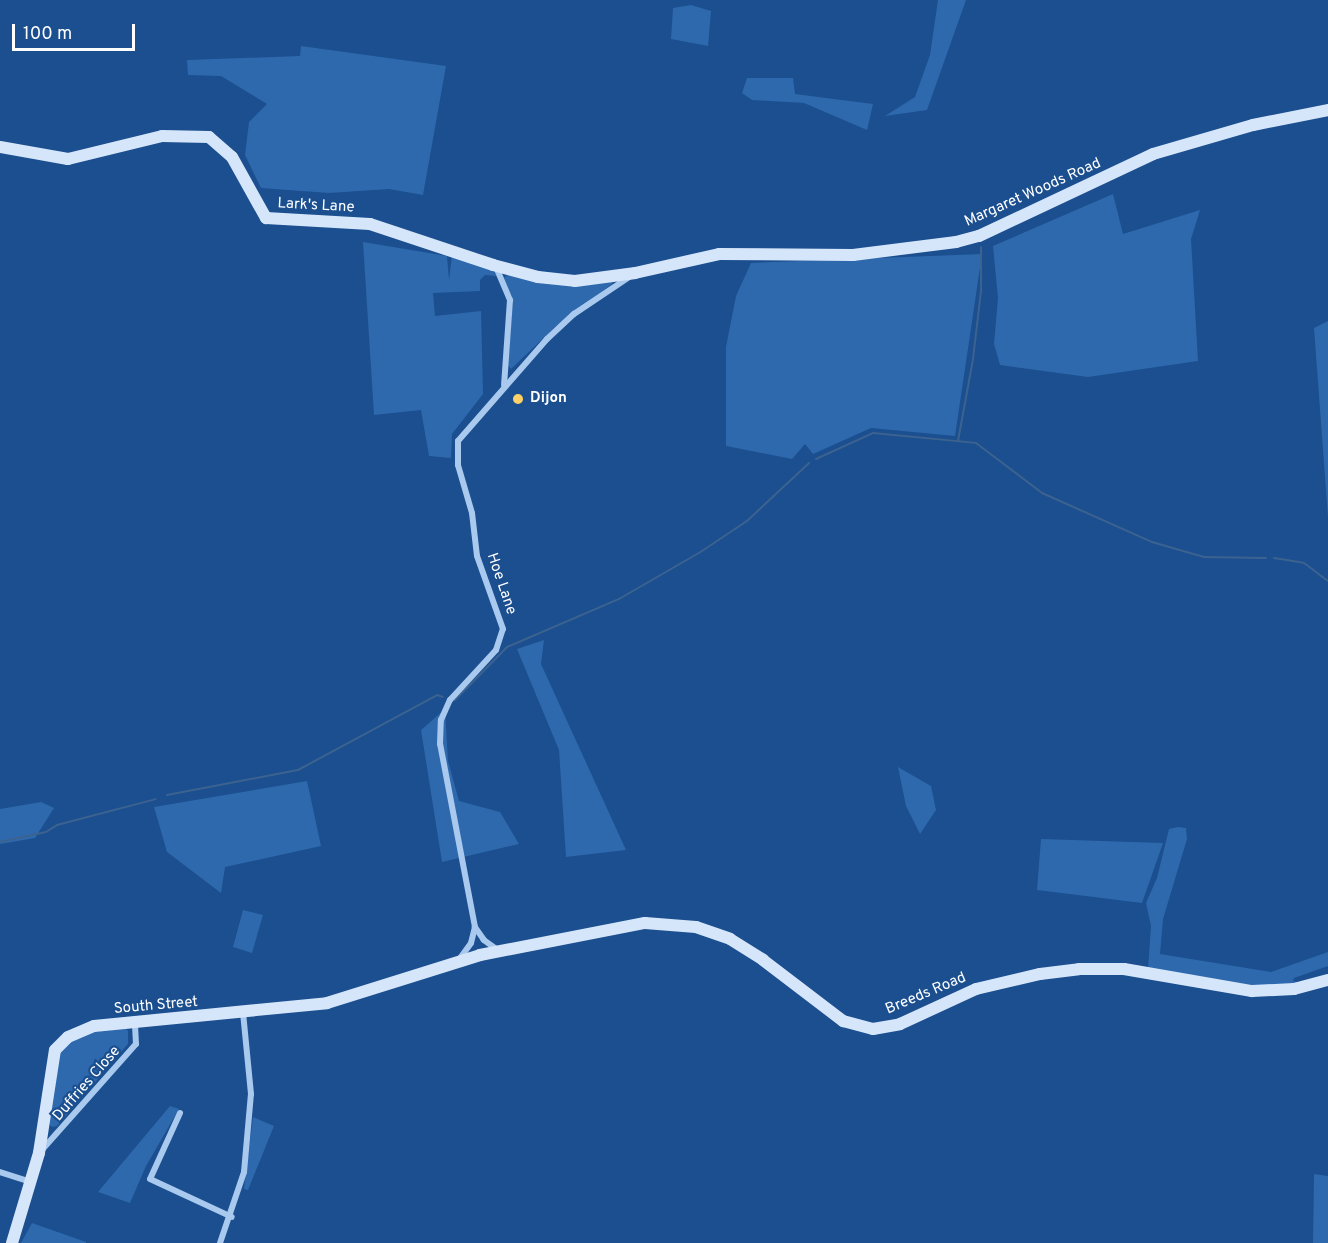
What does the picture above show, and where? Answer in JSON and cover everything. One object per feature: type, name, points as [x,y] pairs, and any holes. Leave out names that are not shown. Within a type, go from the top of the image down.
[{"type":"street","name":"Margaret Woods Road","points":[[634,273],[719,254],[853,255],[956,242],[979,236],[1153,154],[1253,125],[1328,110]]},
{"type":"street","name":"Lark's Lane","points":[[0,147],[68,159],[162,136],[209,137],[232,157],[266,218],[370,224],[493,265],[538,277],[575,281],[634,273]]},
{"type":"street","points":[[493,265],[510,300],[504,386]]},
{"type":"street","name":"Hoe Lane","points":[[475,927],[440,744],[441,720],[450,700],[502,639],[502,621],[477,556],[458,449],[465,431],[504,386],[574,314],[634,273]]},
{"type":"street","name":"Breeds Road","points":[[458,961],[645,923],[696,927],[747,949],[843,1021],[873,1029],[900,1024],[976,989],[1019,978],[1079,969],[1124,969],[1252,991],[1294,989],[1328,981]]},
{"type":"street","points":[[475,927],[484,940],[499,951]]},
{"type":"street","points":[[458,961],[471,943],[475,927]]},
{"type":"street","name":"South Street","points":[[12,1243],[39,1153],[55,1050],[79,1031],[135,1023],[243,1013],[346,998],[458,961]]},
{"type":"street","points":[[220,1243],[232,1217],[244,1172],[251,1094],[243,1013]]},
{"type":"street","name":"Duffries Close","points":[[39,1153],[136,1044],[135,1023]]},
{"type":"street","points":[[180,1113],[150,1179],[232,1217]]},
{"type":"street","points":[[0,1172],[32,1182]]},
{"type":"shaded area","points":[[938,0],[966,0],[927,110],[885,116],[915,97],[930,55]]},
{"type":"shaded area","points":[[691,5],[711,11],[708,46],[671,39],[673,8]]},
{"type":"shaded area","points":[[301,46],[446,66],[423,195],[389,189],[329,193],[261,188],[245,155],[249,122],[267,104],[221,76],[188,75],[187,60],[300,56]]},
{"type":"shaded area","points":[[747,78],[793,78],[795,94],[873,104],[867,130],[804,103],[752,100],[742,93]]},
{"type":"shaded area","points":[[1113,194],[1123,234],[1200,210],[1191,239],[1198,361],[1088,377],[1000,365],[994,344],[998,298],[993,246]]},
{"type":"shaded area","points":[[363,242],[447,256],[449,280],[452,255],[492,269],[497,276],[485,275],[480,280],[480,291],[433,293],[435,316],[481,311],[483,394],[452,434],[451,458],[429,456],[421,410],[374,415]]},
{"type":"shaded area","points":[[982,254],[955,436],[871,428],[813,454],[805,444],[792,459],[726,446],[726,347],[736,296],[751,263]]},
{"type":"shaded area","points":[[509,273],[612,281],[612,284],[555,327],[511,369],[508,365],[513,299],[504,278]]},
{"type":"shaded area","points":[[1328,321],[1328,517],[1314,328]]},
{"type":"shaded area","points":[[544,640],[541,664],[626,850],[566,857],[559,750],[517,649]]},
{"type":"shaded area","points":[[445,709],[448,761],[459,801],[500,812],[519,844],[442,862],[421,730]]},
{"type":"shaded area","points":[[898,767],[931,786],[936,810],[920,834],[906,806]]},
{"type":"shaded area","points":[[307,781],[321,846],[225,867],[221,893],[167,852],[154,807]]},
{"type":"shaded area","points":[[41,802],[54,808],[35,838],[0,844],[0,809]]},
{"type":"shaded area","points":[[1186,828],[1187,839],[1163,919],[1160,954],[1271,972],[1328,952],[1328,966],[1294,978],[1293,981],[1301,983],[1281,990],[1148,969],[1151,926],[1146,903],[1157,878],[1169,829]]},
{"type":"shaded area","points":[[1041,839],[1163,843],[1142,903],[1037,890]]},
{"type":"shaded area","points":[[243,910],[263,915],[252,953],[233,947]]},
{"type":"shaded area","points":[[125,1027],[128,1031],[128,1044],[57,1126],[52,1127],[47,1122],[57,1055],[78,1034]]},
{"type":"shaded area","points":[[170,1106],[179,1109],[146,1166],[130,1203],[98,1192]]},
{"type":"shaded area","points":[[253,1117],[274,1126],[248,1190],[244,1189]]},
{"type":"shaded area","points":[[1314,1174],[1328,1176],[1328,1243],[1313,1243]]},
{"type":"shaded area","points":[[32,1223],[86,1242],[86,1243],[21,1243]]},
{"type":"waterway","points":[[958,441],[973,359],[981,291],[981,247]]},
{"type":"waterway","points":[[816,459],[873,433],[976,443],[1042,493],[1152,542],[1204,557],[1266,558]]},
{"type":"waterway","points":[[455,700],[507,647],[619,599],[702,551],[747,521],[809,463]]},
{"type":"waterway","points":[[1274,558],[1304,563],[1328,581]]},
{"type":"waterway","points":[[167,795],[298,770],[437,695],[443,697]]},
{"type":"waterway","points":[[0,842],[46,832],[57,825],[156,799]]},
{"type":"place","name":"Dijon","points":[[518,399]]}]
